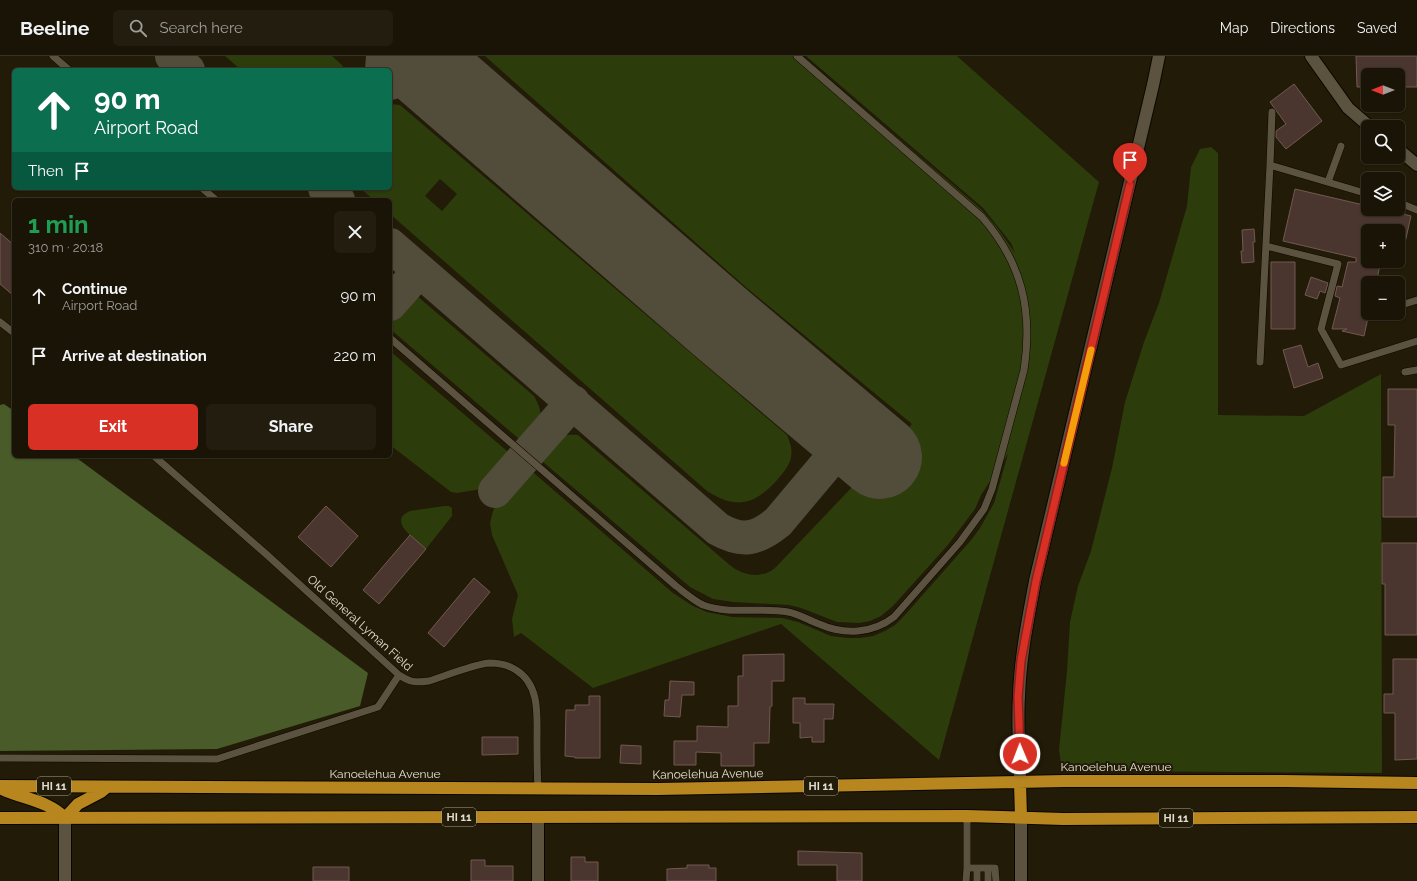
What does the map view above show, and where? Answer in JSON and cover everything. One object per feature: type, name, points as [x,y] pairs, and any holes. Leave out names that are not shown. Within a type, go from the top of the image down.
[{"type":"highway","name":"Kanoelehua Avenue","points":[[0,787],[658,789],[1064,781],[1284,781],[1417,784]]},
{"type":"highway","points":[[1020,783],[1021,817]]},
{"type":"highway","points":[[0,787],[14,795],[58,810],[65,818],[78,804],[108,787]]},
{"type":"highway","name":"HI 11","points":[[0,818],[967,816],[1063,819],[1417,817]]},
{"type":"street","points":[[1020,783],[1018,697],[1021,661],[1036,581],[1153,85],[1158,56]]},
{"type":"street","points":[[1311,56],[1348,108],[1362,120]]},
{"type":"street","points":[[1405,155],[1417,165]]},
{"type":"street","points":[[538,817],[538,881]]},
{"type":"street","points":[[1021,817],[1021,881]]},
{"type":"street","points":[[65,818],[65,881]]},
{"type":"lane","points":[[53,56],[66,68]]},
{"type":"lane","points":[[392,340],[676,586],[703,604],[734,610],[786,612],[798,614],[819,624],[841,631],[866,630],[886,623],[894,617],[960,542],[984,509],[992,489],[1024,370],[1028,330],[1026,304],[1014,264],[993,230],[982,217],[797,56]]},
{"type":"lane","points":[[1260,362],[1272,112]]},
{"type":"lane","points":[[1328,182],[1341,146]]},
{"type":"lane","points":[[1270,164],[1361,192]]},
{"type":"lane","points":[[204,190],[214,198]]},
{"type":"lane","points":[[1405,205],[1417,210]]},
{"type":"lane","points":[[1266,246],[1338,264],[1321,329],[1341,364],[1417,340]]},
{"type":"lane","points":[[1405,304],[1417,300]]},
{"type":"lane","points":[[0,322],[12,332]]},
{"type":"lane","points":[[1405,372],[1417,370]]},
{"type":"lane","name":"Old General Lyman Field","points":[[156,458],[266,554],[399,675],[408,681],[424,682],[489,663],[510,666],[527,679],[533,689],[537,704],[538,788]]},
{"type":"lane","points":[[0,758],[217,759],[378,707],[399,675]]},
{"type":"lane","points":[[966,881],[967,816]]},
{"type":"lane","points":[[967,868],[995,868],[996,881]]},
{"type":"lane","points":[[977,868],[977,881]]},
{"type":"lane","points":[[988,868],[988,881]]},
{"type":"green space","points":[[225,56],[332,56],[344,68],[239,68]]},
{"type":"green space","points":[[485,56],[802,56],[981,209],[996,226],[1015,253],[1011,243],[983,208],[806,56],[957,56],[1099,182],[939,760],[781,624],[593,688],[521,633],[514,637],[512,619],[518,595],[492,535],[490,523],[493,511],[499,500],[528,468],[673,593],[693,606],[707,612],[732,617],[782,618],[798,622],[831,636],[860,638],[873,636],[895,625],[972,539],[994,503],[1008,454],[981,495],[975,509],[947,546],[893,606],[881,616],[870,621],[859,623],[837,622],[789,605],[733,602],[713,599],[690,587],[536,456],[549,443],[558,437],[564,435],[578,435],[731,566],[747,574],[759,575],[775,568],[912,424],[748,289]]},
{"type":"green space","points":[[392,104],[400,105],[787,435],[792,454],[786,469],[770,488],[761,495],[745,502],[728,501],[707,491],[392,216],[392,198],[372,198],[362,190],[392,190]],"holes":[[[440,179],[457,194],[442,211],[425,196]]]},
{"type":"green space","points":[[1211,147],[1218,153],[1218,415],[1304,416],[1381,374],[1382,773],[1072,771],[1061,764],[1059,750],[1067,671],[1070,622],[1078,586],[1091,551],[1112,468],[1125,402],[1144,342],[1159,303],[1187,206],[1191,167],[1200,149]]},
{"type":"green space","points":[[416,295],[534,396],[538,404],[541,417],[535,433],[525,444],[392,331],[392,319],[412,296]]},
{"type":"green space","points":[[392,353],[514,457],[497,477],[482,489],[457,493],[451,492],[392,447]]},
{"type":"green space","points":[[4,404],[12,410],[12,458],[77,458],[368,673],[360,706],[217,749],[0,751],[0,405]]},
{"type":"green space","points":[[449,506],[452,508],[452,516],[426,549],[406,531],[401,520],[403,515],[410,511]]},
{"type":"building","points":[[1356,56],[1417,56],[1417,87],[1405,87],[1405,68],[1361,68],[1361,87],[1357,87]]},
{"type":"building","points":[[1294,84],[1322,121],[1286,149],[1276,137],[1276,131],[1286,124],[1270,102]]},
{"type":"building","points":[[1295,189],[1361,204],[1361,216],[1405,216],[1405,215],[1411,216],[1405,243],[1405,224],[1361,224],[1361,268],[1379,268],[1378,276],[1361,276],[1361,320],[1367,320],[1364,336],[1342,331],[1347,329],[1332,329],[1340,298],[1335,296],[1337,286],[1342,287],[1348,262],[1356,262],[1356,258],[1283,241]]},
{"type":"building","points":[[1254,229],[1254,262],[1242,263],[1242,230]]},
{"type":"building","points":[[0,233],[12,243],[12,294],[0,284]]},
{"type":"building","points":[[1271,262],[1295,262],[1295,329],[1271,329]]},
{"type":"building","points":[[1311,277],[1328,283],[1325,293],[1320,291],[1317,299],[1305,295]]},
{"type":"building","points":[[1301,345],[1308,367],[1318,363],[1323,378],[1294,388],[1283,350]]},
{"type":"building","points":[[1388,389],[1417,389],[1417,517],[1383,517],[1383,477],[1394,477],[1395,425],[1388,425]]},
{"type":"building","points":[[326,506],[358,536],[331,567],[298,537]]},
{"type":"building","points":[[410,535],[426,549],[379,604],[363,590]]},
{"type":"building","points":[[1382,543],[1417,543],[1417,635],[1385,635],[1385,584],[1382,584]]},
{"type":"building","points":[[474,578],[490,592],[444,647],[428,633]]},
{"type":"building","points":[[784,654],[784,681],[772,681],[772,706],[770,707],[769,743],[754,743],[754,766],[721,766],[721,753],[696,752],[696,765],[674,765],[674,741],[697,741],[697,726],[728,727],[728,706],[738,706],[738,676],[743,676],[743,655]]},
{"type":"building","points":[[1393,659],[1417,659],[1417,759],[1395,760],[1395,713],[1384,713],[1384,694],[1393,694]]},
{"type":"building","points":[[670,681],[694,682],[694,695],[682,695],[680,717],[664,716],[665,700],[669,700]]},
{"type":"building","points":[[589,696],[600,696],[600,758],[575,758],[565,756],[566,710],[575,710],[575,705],[589,705]]},
{"type":"building","points":[[793,698],[805,698],[805,704],[834,704],[833,719],[824,719],[824,742],[812,742],[812,737],[800,738],[800,723],[793,723]]},
{"type":"building","points":[[482,737],[518,737],[518,754],[482,755]]},
{"type":"building","points":[[621,745],[641,746],[641,764],[620,763]]},
{"type":"building","points":[[798,851],[862,853],[862,881],[837,881],[837,865],[798,865]]},
{"type":"building","points":[[571,857],[585,857],[585,862],[598,862],[598,881],[571,881]]},
{"type":"building","points":[[471,860],[485,860],[485,866],[513,866],[513,881],[471,881]]},
{"type":"building","points":[[687,865],[709,865],[709,868],[716,868],[716,881],[667,881],[667,869],[687,868]]},
{"type":"building","points":[[313,867],[349,867],[349,881],[313,881]]},
{"type":"taxiway","points":[[172,56],[186,68]]},
{"type":"taxiway","points":[[382,68],[383,56]]},
{"type":"taxiway","points":[[392,82],[407,79],[423,80],[439,85],[455,93]]},
{"type":"taxiway","points":[[327,190],[336,198]]},
{"type":"taxiway","points":[[392,247],[718,529],[727,533],[735,536],[750,537],[763,532],[778,522],[852,434]]},
{"type":"taxiway","points":[[392,302],[419,271]]},
{"type":"taxiway","points":[[495,491],[573,402]]},
{"type":"runway","points":[[413,56],[720,322],[880,457]]},
{"type":"slow traffic","points":[[1064,463],[1091,350]]},
{"type":"route","points":[[1020,754],[1018,697],[1021,661],[1027,627],[1036,581],[1130,184]]}]
